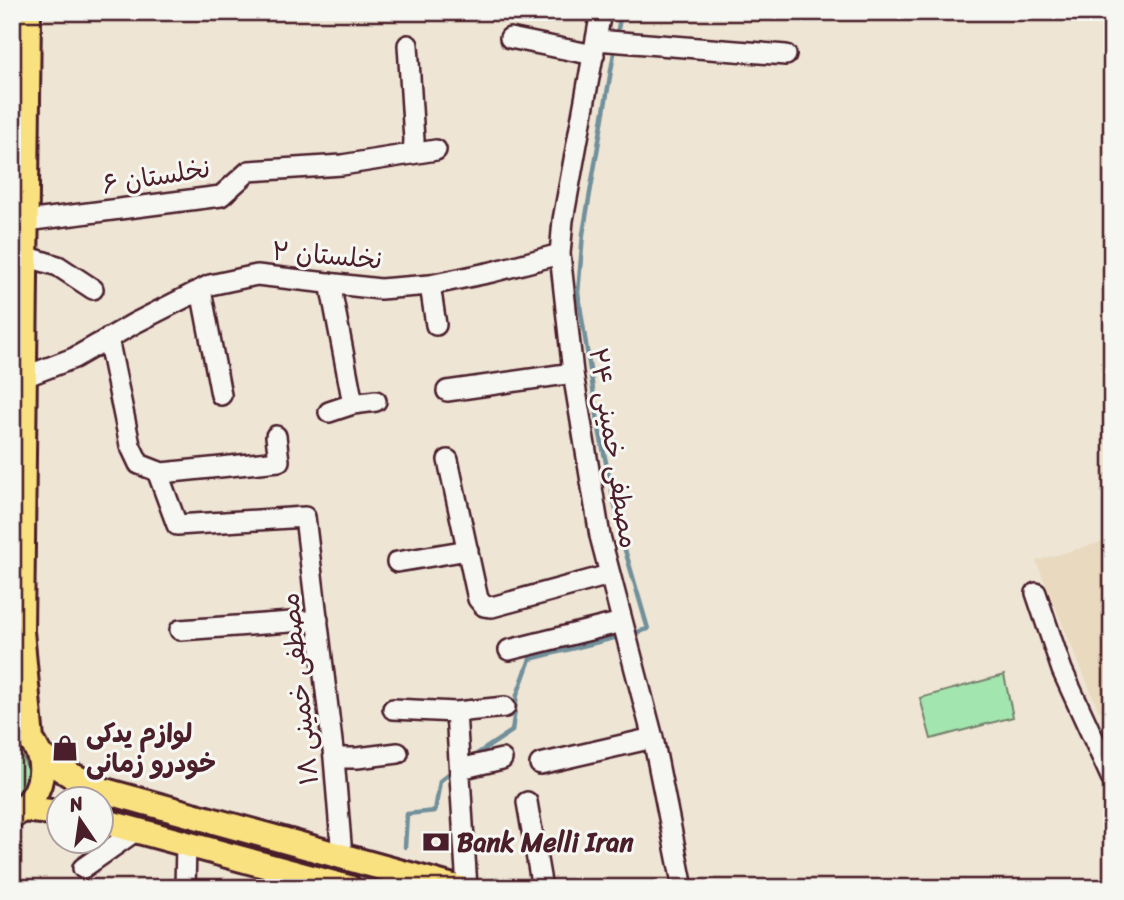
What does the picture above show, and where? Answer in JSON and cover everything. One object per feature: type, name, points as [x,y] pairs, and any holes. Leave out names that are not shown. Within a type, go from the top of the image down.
[{"type":"main road","points":[[18,813],[33,799],[41,770],[28,740],[18,672],[21,631],[28,12]]},
{"type":"main road","points":[[28,740],[71,775],[104,791],[457,888]]},
{"type":"main road","points":[[18,813],[46,813]]},
{"type":"main road","points":[[116,825],[349,888]]},
{"type":"street","name":"مصطفی خمینی ۲۴","points":[[601,12],[563,220],[560,254],[573,373],[600,536],[653,738],[683,888]]},
{"type":"street","points":[[510,38],[595,48],[786,55]]},
{"type":"street","points":[[408,45],[413,153]]},
{"type":"street","name":"نخلستان ۶","points":[[26,221],[221,196],[249,171],[342,165],[436,150]]},
{"type":"street","name":"نخلستان ۲","points":[[24,377],[74,358],[210,285],[257,275],[380,289],[430,285],[560,254]]},
{"type":"street","points":[[25,256],[58,266],[93,289]]},
{"type":"street","points":[[330,283],[353,404]]},
{"type":"street","points":[[430,285],[436,325]]},
{"type":"street","points":[[201,290],[222,395]]},
{"type":"street","points":[[108,338],[130,445],[139,464],[162,473],[279,461],[275,436]]},
{"type":"street","points":[[447,391],[573,373]]},
{"type":"street","points":[[329,412],[353,404],[376,401]]},
{"type":"street","points":[[449,460],[478,599],[484,606],[492,607],[610,575]]},
{"type":"street","name":"مصطفی خمینی ۱۸","points":[[157,471],[177,525],[305,517],[334,758],[342,856]]},
{"type":"street","points":[[397,562],[468,550]]},
{"type":"street","points":[[1036,593],[1062,670],[1112,779]]},
{"type":"street","points":[[180,630],[318,620]]},
{"type":"street","points":[[509,650],[622,622]]},
{"type":"street","points":[[393,709],[456,712],[505,707]]},
{"type":"street","points":[[456,712],[467,888]]},
{"type":"street","points":[[540,764],[653,738]]},
{"type":"street","points":[[334,758],[357,758],[398,752]]},
{"type":"street","points":[[460,769],[502,759]]},
{"type":"street","points":[[527,802],[542,888]]},
{"type":"street","points":[[83,868],[136,830]]},
{"type":"street","points":[[185,888],[186,844]]},
{"type":"shaded area","points":[[1112,539],[1112,707],[1099,711],[1036,561]]},
{"type":"green space","points":[[1004,675],[1013,717],[931,739],[920,698]]},
{"type":"green space","points":[[12,745],[24,759],[27,777],[23,791],[12,803]]},
{"type":"green space","points":[[116,799],[434,888],[407,888],[116,814]]},
{"type":"waterway","points":[[617,35],[621,12]]},
{"type":"waterway","points":[[615,47],[583,234],[578,293],[600,434],[623,543],[648,629],[630,634]]},
{"type":"waterway","points":[[468,760],[512,731],[517,695],[530,659],[622,636]]},
{"type":"waterway","points":[[405,847],[407,814],[435,811],[440,781],[452,771]]},
{"type":"place","name":"لوازم یدکی خودرو زمانی","points":[[65,748]]},
{"type":"place","name":"Bank Melli Iran","points":[[436,842]]}]
